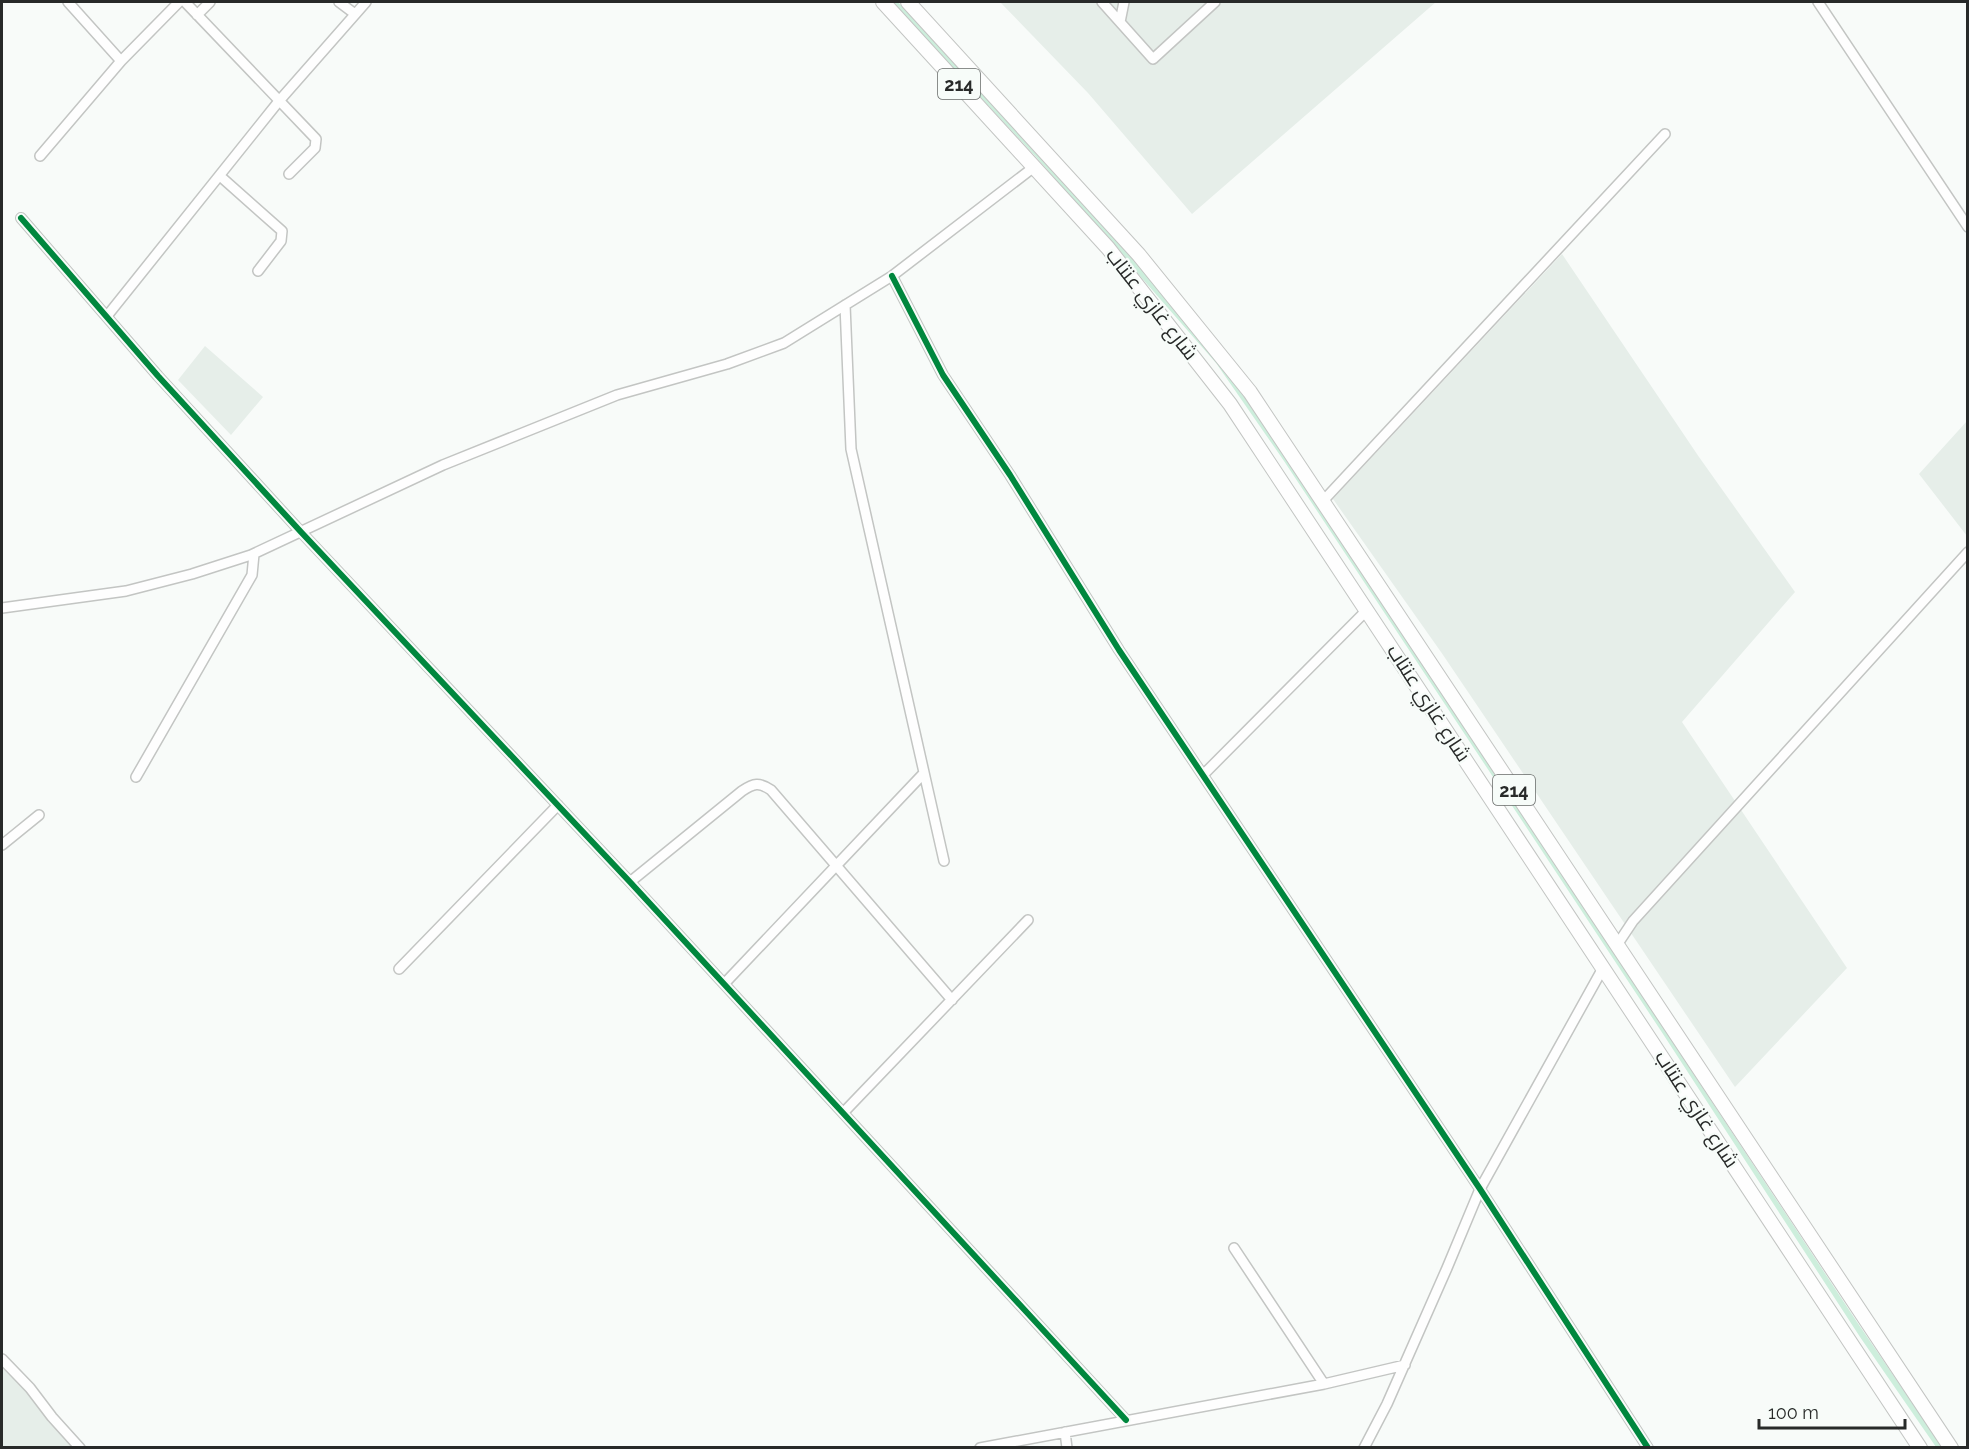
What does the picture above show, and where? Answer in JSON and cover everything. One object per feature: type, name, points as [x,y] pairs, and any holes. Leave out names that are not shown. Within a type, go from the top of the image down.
[{"type":"highway","name":"شارع غازي عنتاب","points":[[883,2],[1108,248],[1230,404],[1920,1448]]},
{"type":"highway","name":"214","points":[[908,2],[1139,255],[1250,392],[1951,1448]]},
{"type":"street","points":[[68,2],[122,61]]},
{"type":"street","points":[[40,156],[122,61],[179,2]]},
{"type":"street","points":[[185,2],[316,139],[315,148],[289,174]]},
{"type":"street","points":[[197,15],[210,2]]},
{"type":"street","points":[[339,2],[355,14]]},
{"type":"street","points":[[107,316],[279,101],[366,2]]},
{"type":"street","points":[[1102,2],[1153,59],[1215,2]]},
{"type":"street","points":[[1120,22],[1124,2]]},
{"type":"street","points":[[1818,2],[1968,227]]},
{"type":"street","points":[[1323,501],[1665,134]]},
{"type":"street","points":[[2,608],[126,591],[192,574],[254,554],[443,465],[617,395],[727,364],[784,343],[892,276],[1035,167]]},
{"type":"street","points":[[220,176],[282,231],[281,241],[258,271]]},
{"type":"street","points":[[21,218],[158,376],[630,882],[1126,1420]]},
{"type":"street","points":[[892,276],[943,375],[1010,475],[1119,650],[1480,1189],[1648,1448]]},
{"type":"street","points":[[845,304],[850,448],[944,861]]},
{"type":"street","points":[[1617,945],[1633,921],[1968,552]]},
{"type":"street","points":[[136,777],[252,575],[254,554]]},
{"type":"street","points":[[1203,775],[1367,610]]},
{"type":"street","points":[[724,984],[924,773]]},
{"type":"street","points":[[630,882],[752,784],[761,784],[771,790],[952,1000]]},
{"type":"street","points":[[399,969],[558,805]]},
{"type":"street","points":[[2,845],[39,815]]},
{"type":"street","points":[[843,1113],[1028,920]]},
{"type":"street","points":[[1364,1448],[1405,1365],[1480,1189],[1604,968]]},
{"type":"street","points":[[1234,1248],[1324,1384]]},
{"type":"street","points":[[2,1359],[30,1388],[80,1448]]},
{"type":"street","points":[[980,1448],[1324,1384],[1405,1365]]},
{"type":"street","points":[[1065,1432],[1067,1448]]},
{"type":"shaded area","points":[[1000,2],[1436,2],[1192,214],[1088,93]]},
{"type":"shaded area","points":[[1562,254],[1699,457],[1795,592],[1682,722],[1847,968],[1735,1087],[1441,652],[1333,499]]},
{"type":"shaded area","points":[[205,346],[263,397],[231,435],[178,380]]},
{"type":"shaded area","points":[[1967,421],[1967,536],[1919,474]]},
{"type":"shaded area","points":[[2,1362],[13,1375],[86,1447],[2,1447]]},
{"type":"green space","points":[[892,2],[898,2],[1132,255],[1223,364],[1295,469],[1857,1322],[1942,1447],[1936,1447],[1860,1337],[1663,1034],[1284,461],[1216,363],[1036,157]]},
{"type":"cycle path","points":[[21,218],[158,376],[301,532],[630,882],[1126,1420]]},
{"type":"cycle path","points":[[892,276],[943,375],[1010,475],[1119,650],[1480,1189],[1648,1448]]}]
